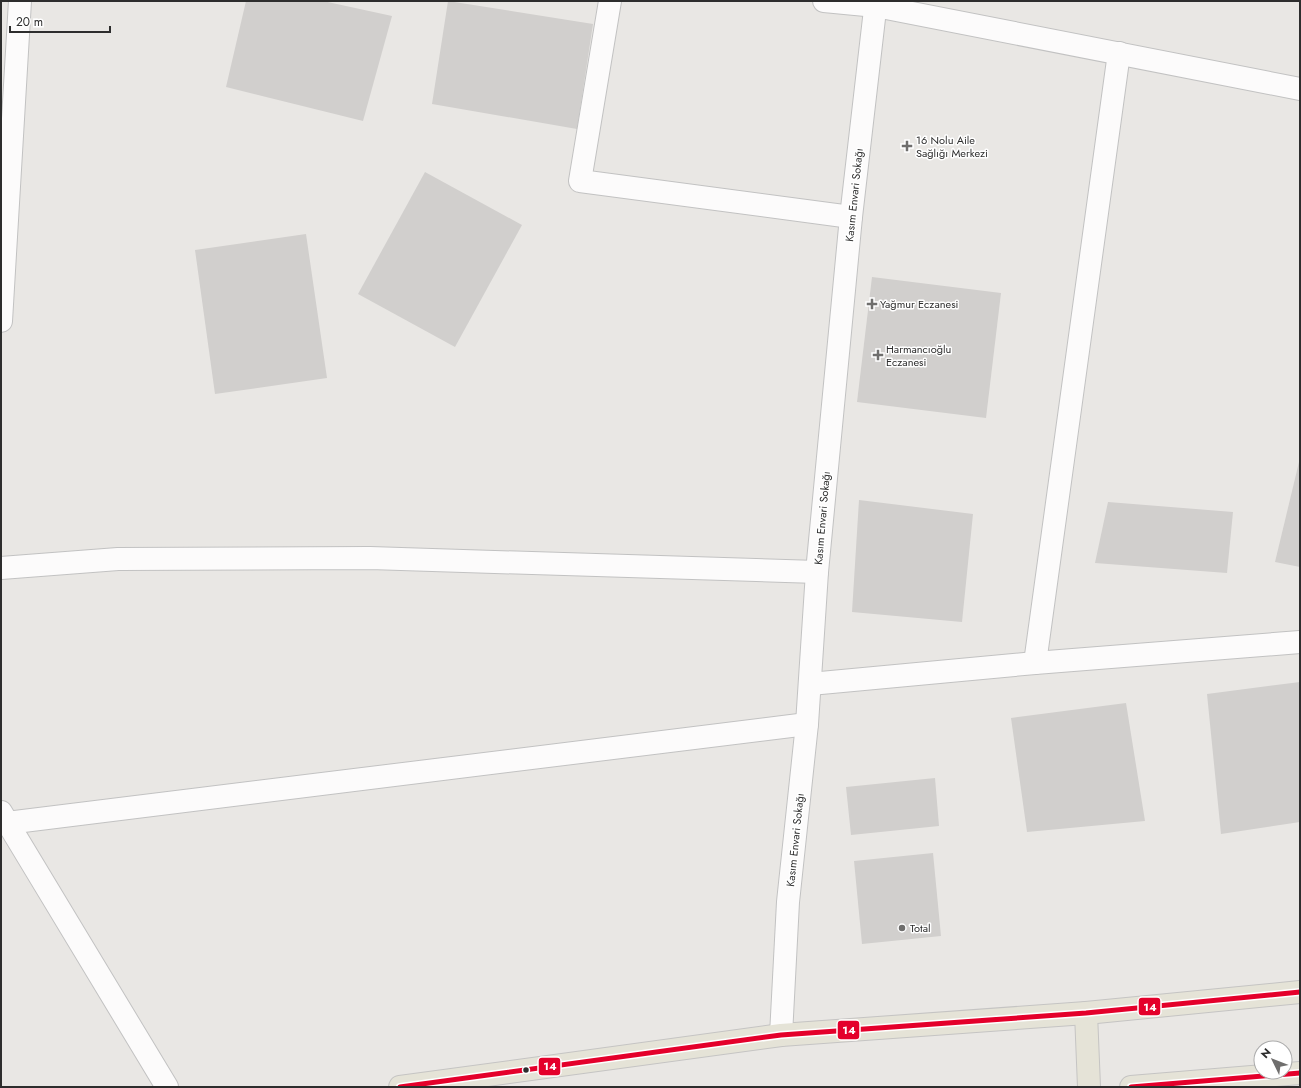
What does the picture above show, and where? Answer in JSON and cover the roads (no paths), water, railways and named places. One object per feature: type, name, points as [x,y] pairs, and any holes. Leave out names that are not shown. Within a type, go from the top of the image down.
[{"type":"main road","points":[[400,1087],[781,1035],[1086,1012],[1300,992]]},
{"type":"main road","points":[[1086,1012],[1089,1087]]},
{"type":"main road","points":[[1131,1087],[1257,1080]]},
{"type":"street","points":[[1,321],[20,1]]},
{"type":"street","points":[[610,1],[580,181],[851,216]]},
{"type":"street","points":[[824,1],[876,3],[1300,89]]},
{"type":"street","name":"Kasım Envari Sokağı","points":[[781,1035],[788,902],[807,724],[817,572],[851,216],[876,3]]},
{"type":"street","points":[[1035,663],[1119,53]]},
{"type":"street","points":[[1,568],[118,559],[370,558],[817,572]]},
{"type":"street","points":[[810,684],[1035,663],[1300,642]]},
{"type":"street","points":[[166,1087],[4,817],[807,724]]},
{"type":"place","name":"16 Nolu Aile Sağlığı Merkezi","points":[[907,146]]},
{"type":"place","name":"Yağmur Eczanesi","points":[[872,304]]},
{"type":"place","name":"Harmancıoğlu Eczanesi","points":[[878,355]]},
{"type":"place","name":"Total","points":[[902,928]]}]
